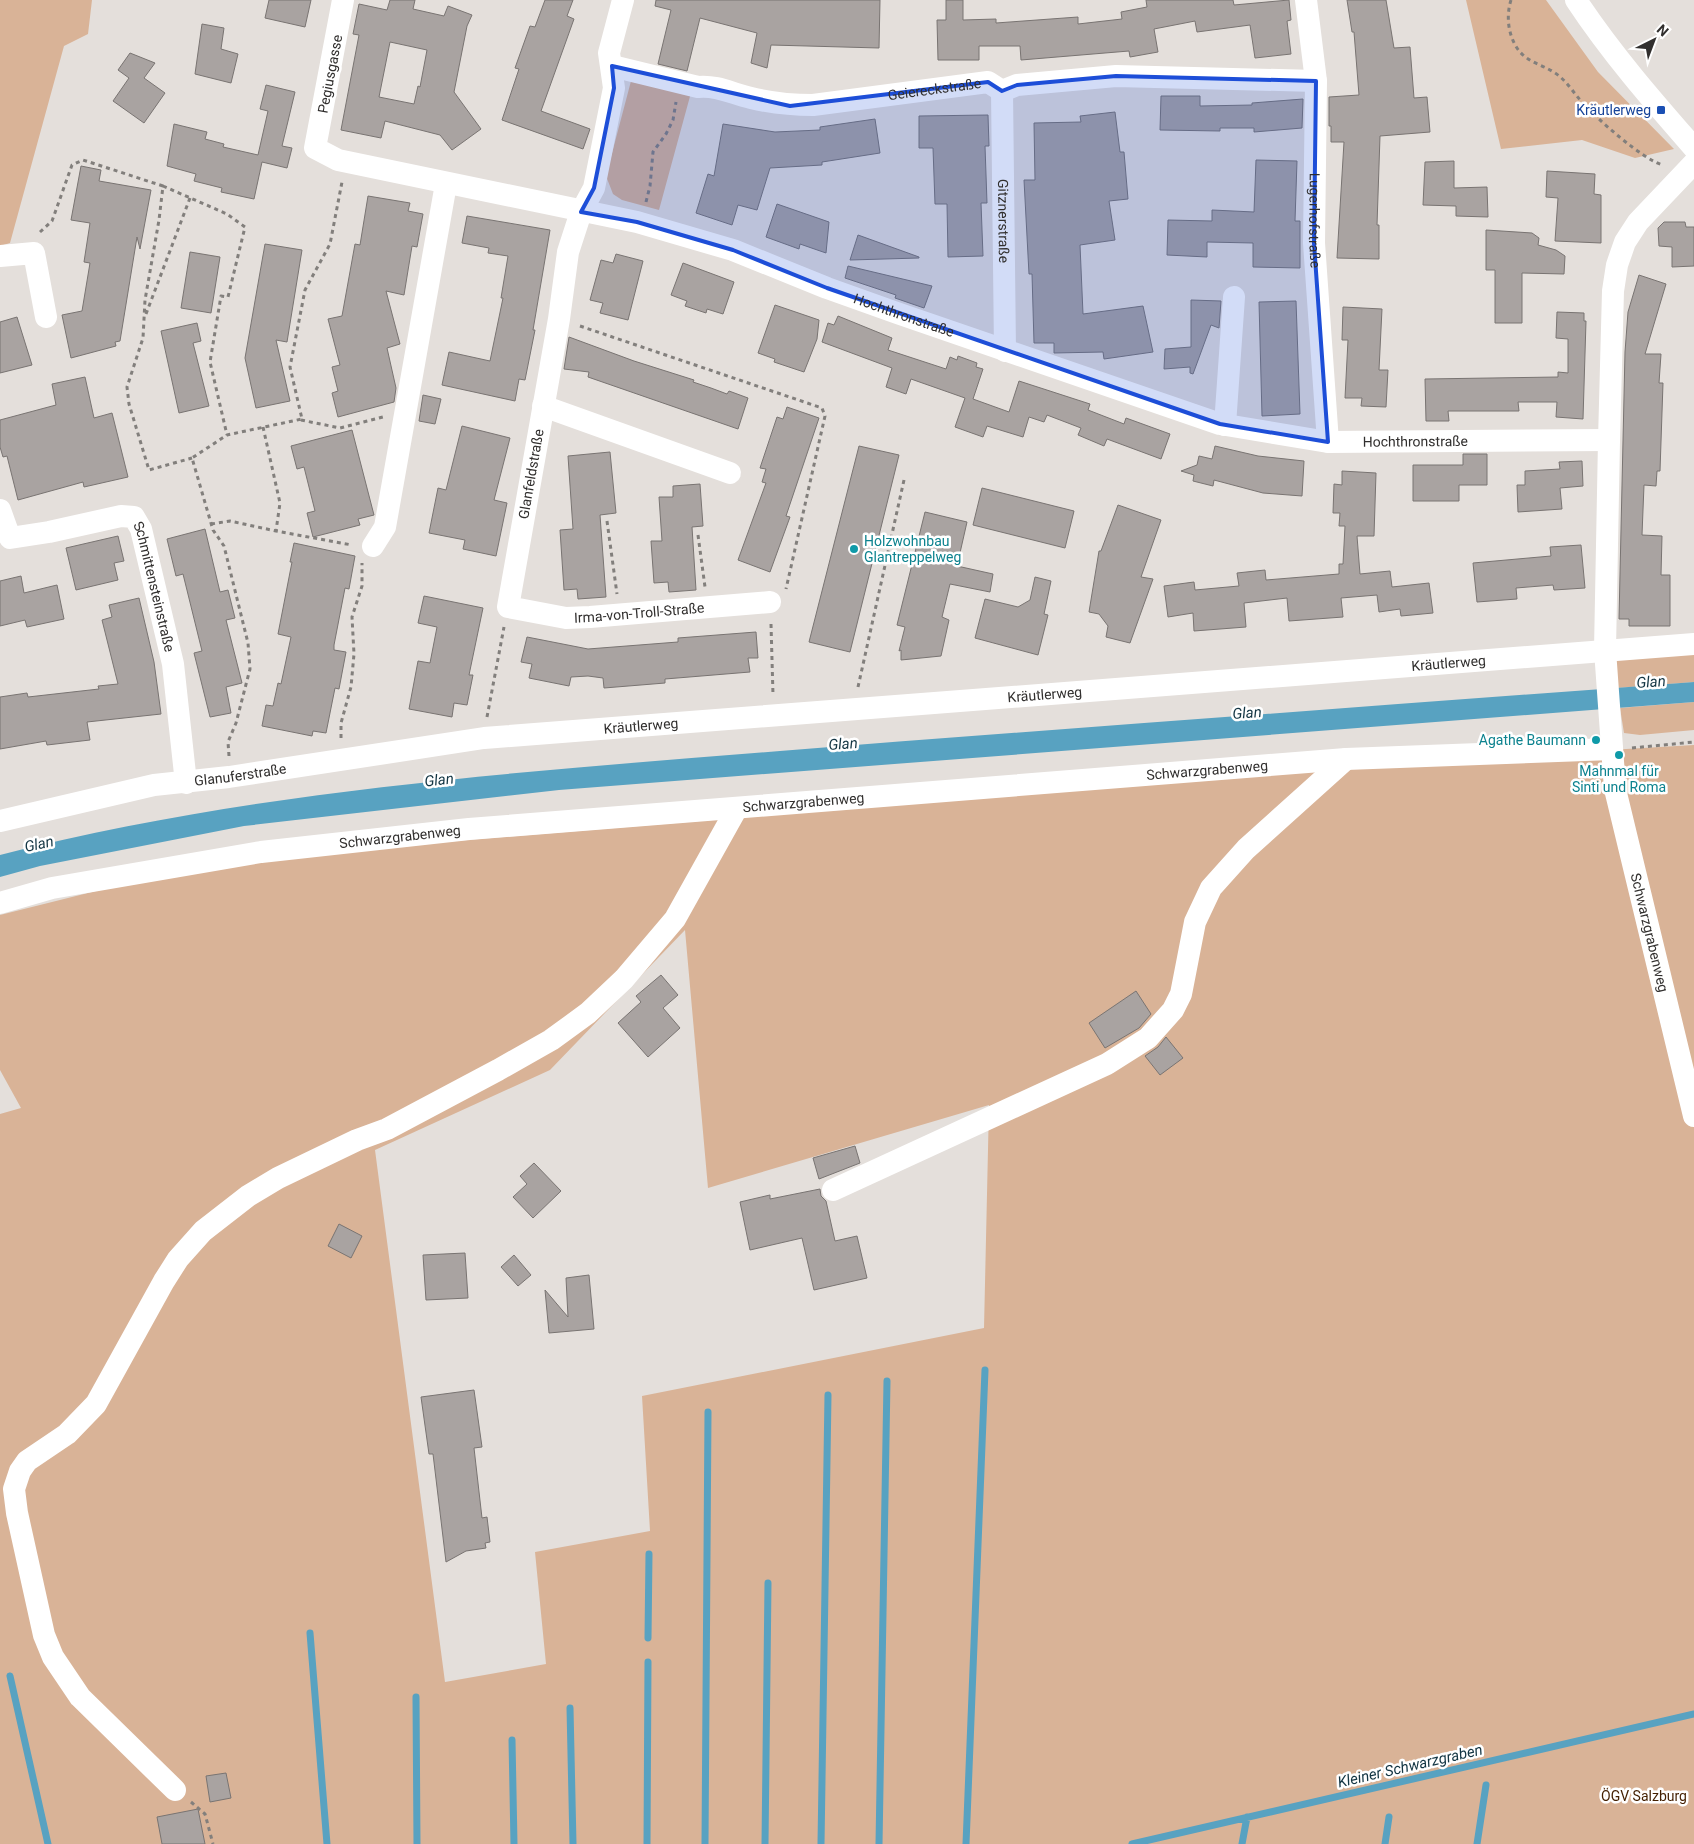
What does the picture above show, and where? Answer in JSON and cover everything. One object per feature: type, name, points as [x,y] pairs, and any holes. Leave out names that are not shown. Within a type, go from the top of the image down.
[{"type":"street","name":"Pegiusgasse","points":[[343,0],[315,148],[346,162]]},
{"type":"street","name":"Glanfeldstraße","points":[[508,607],[560,319],[568,252],[581,212],[594,188],[614,88],[609,53],[624,0]]},
{"type":"street","name":"Lugerhofstraße","points":[[1306,0],[1316,81],[1314,243],[1328,442]]},
{"type":"street","points":[[1576,0],[1598,34],[1629,74],[1694,152],[1638,222],[1625,242],[1617,265],[1613,307],[1608,440],[1606,656],[1612,743]]},
{"type":"street","name":"Geiereckstraße","points":[[612,66],[698,87],[710,86],[749,98],[790,106],[813,105],[988,82],[1002,90],[1017,85],[1116,76],[1316,81]]},
{"type":"street","name":"Gitznerstraße","points":[[1002,90],[1005,352]]},
{"type":"street","points":[[346,162],[581,212]]},
{"type":"street","points":[[373,546],[385,527],[446,184]]},
{"type":"street","name":"Hochthronstraße","points":[[581,212],[637,222],[742,252],[827,288],[1005,352],[1225,424],[1328,442],[1608,440]]},
{"type":"street","points":[[0,256],[34,253],[46,317]]},
{"type":"street","points":[[1225,424],[1234,297]]},
{"type":"street","points":[[543,406],[730,473]]},
{"type":"street","name":"Schmittensteinstraße","points":[[0,510],[5,539],[49,532],[121,516],[134,517],[142,529],[173,664],[186,783]]},
{"type":"street","name":"Irma-von-Troll-Straße","points":[[508,607],[566,618],[770,602]]},
{"type":"street","name":"Kräutlerweg","points":[[484,738],[853,709],[1606,656],[1694,644]]},
{"type":"street","name":"Glanuferstraße","points":[[0,822],[154,785],[229,777],[484,738]]},
{"type":"street","name":"Schwarzgrabenweg","points":[[0,902],[52,888],[261,852],[469,829],[1346,760],[1612,743],[1615,789],[1694,1116]]},
{"type":"street","points":[[833,1190],[1107,1064],[1148,1038],[1162,1024],[1181,994],[1195,922],[1211,888],[1246,849],[1346,760]]},
{"type":"street","points":[[176,1790],[80,1697],[53,1657],[44,1635],[17,1513],[14,1489],[20,1470],[26,1462],[79,1424],[96,1404],[178,1259],[202,1230],[248,1196],[278,1178],[357,1140],[387,1129],[551,1040],[583,1017],[606,997],[675,919],[737,808]]},
{"type":"path","points":[[1511,0],[1509,25],[1513,41],[1519,50],[1535,64],[1555,73],[1567,83],[1590,111],[1617,134],[1659,164],[1668,166],[1694,152]]},
{"type":"path","points":[[637,222],[650,186],[653,152],[673,120],[677,82]]},
{"type":"path","points":[[39,233],[52,221],[72,165],[83,160],[163,186],[227,214],[245,228],[228,297],[221,296],[210,362],[227,434]]},
{"type":"path","points":[[298,420],[302,419],[290,367],[305,290],[330,244],[346,162]]},
{"type":"path","points":[[163,186],[143,338],[127,387],[149,470],[192,458],[227,434],[298,420],[340,428],[405,411]]},
{"type":"path","points":[[144,319],[190,198]]},
{"type":"path","points":[[560,319],[822,408],[825,416],[785,592],[770,602],[774,716]]},
{"type":"path","points":[[263,427],[280,503],[276,531]]},
{"type":"path","points":[[192,458],[211,524],[224,546],[248,643],[250,669],[236,723],[228,742],[229,777]]},
{"type":"path","points":[[853,709],[904,480]]},
{"type":"path","points":[[607,520],[619,615]]},
{"type":"path","points":[[211,524],[230,521],[355,546],[373,546]]},
{"type":"path","points":[[698,535],[707,607]]},
{"type":"path","points":[[338,760],[341,723],[351,687],[353,671],[354,641],[352,616],[362,586],[361,564],[373,546]]},
{"type":"path","points":[[484,738],[508,607]]},
{"type":"path","points":[[1612,743],[1694,742]]},
{"type":"path","points":[[176,1790],[205,1814],[213,1844]]},
{"type":"highlighted area","points":[[612,66],[790,106],[988,82],[1002,91],[1017,85],[1116,76],[1316,81],[1314,243],[1328,442],[1220,424],[827,288],[733,250],[637,222],[581,212],[594,188],[614,88]]},
{"type":"green space","points":[[0,0],[92,0],[88,34],[64,46],[10,243],[0,246]]},
{"type":"green space","points":[[1466,0],[1546,0],[1598,72],[1674,149],[1635,158],[1582,140],[1501,149]]},
{"type":"green space","points":[[631,81],[692,89],[659,210],[622,200],[613,194],[606,176]]},
{"type":"green space","points":[[1694,651],[1694,682],[1617,688],[1615,663],[1619,657]]},
{"type":"green space","points":[[1694,702],[1694,730],[1640,735],[1624,733],[1620,708]]},
{"type":"green space","name":"ÖGV Salzburg","points":[[1694,745],[1694,1844],[0,1844],[0,1114],[21,1108],[0,1070],[0,915],[116,886],[273,856],[1441,760]],"holes":[[[685,930],[708,1188],[989,1105],[984,1328],[642,1396],[650,1531],[535,1552],[546,1664],[445,1682],[375,1150],[550,1070]]]},
{"type":"water","points":[[1694,682],[1694,702],[559,790],[244,826],[40,866],[0,877],[0,855],[96,833],[193,814],[388,786],[682,759]]},
{"type":"building","points":[[269,0],[311,0],[305,27],[265,18]]},
{"type":"building","points":[[390,0],[415,0],[413,9],[444,16],[448,6],[472,15],[467,26],[454,92],[481,129],[452,150],[440,135],[385,121],[381,138],[341,130],[359,35],[353,34],[359,4],[387,10]],"holes":[[[390,42],[427,50],[420,87],[418,86],[414,104],[379,97]]]},
{"type":"building","points":[[545,0],[573,0],[567,16],[574,19],[541,111],[590,129],[583,149],[502,120],[519,69],[515,68],[530,26],[535,27]]},
{"type":"building","points":[[656,0],[880,0],[879,48],[771,45],[767,68],[751,63],[757,33],[700,18],[687,71],[658,64],[671,10],[655,6]]},
{"type":"building","points":[[946,0],[963,0],[963,20],[996,19],[996,23],[1078,17],[1078,24],[1122,19],[1121,12],[1147,7],[1146,0],[1233,0],[1234,5],[1289,0],[1291,20],[1287,21],[1291,54],[1255,58],[1250,25],[1197,32],[1195,21],[1154,29],[1158,52],[1130,57],[1129,51],[1021,60],[1020,46],[979,46],[979,60],[938,60],[937,20],[946,20]]},
{"type":"building","points":[[1347,0],[1386,0],[1394,48],[1410,47],[1414,98],[1427,97],[1430,132],[1380,136],[1377,225],[1379,225],[1379,259],[1337,258],[1344,142],[1331,142],[1329,97],[1359,95],[1354,32],[1352,32]]},
{"type":"building","points":[[202,24],[224,28],[221,49],[238,54],[231,83],[195,74]]},
{"type":"building","points":[[130,53],[155,63],[144,78],[165,93],[144,123],[113,101],[129,78],[118,70]]},
{"type":"building","points":[[266,85],[295,92],[282,146],[292,148],[287,168],[262,162],[254,199],[221,192],[222,188],[194,181],[196,174],[167,166],[174,124],[207,132],[205,139],[224,144],[223,147],[258,155],[268,111],[260,109]]},
{"type":"building","points":[[1161,96],[1200,96],[1200,106],[1252,105],[1252,103],[1303,99],[1302,128],[1254,132],[1254,128],[1220,128],[1220,131],[1160,130]]},
{"type":"building","points":[[1115,112],[1120,152],[1124,152],[1128,199],[1109,201],[1115,240],[1080,245],[1083,314],[1143,306],[1153,352],[1104,359],[1103,352],[1054,353],[1054,343],[1034,343],[1032,274],[1029,274],[1024,180],[1035,180],[1034,123],[1081,122],[1080,116]]},
{"type":"building","points":[[988,115],[989,146],[985,146],[987,203],[981,203],[983,256],[948,257],[947,204],[935,204],[933,148],[919,148],[919,116]]},
{"type":"building","points":[[875,119],[880,153],[822,162],[822,165],[770,168],[757,210],[738,205],[732,225],[696,213],[708,174],[714,176],[723,124],[775,132],[820,130],[820,127]]},
{"type":"building","points":[[1256,160],[1297,161],[1295,221],[1300,221],[1300,268],[1253,267],[1253,243],[1207,242],[1207,257],[1167,255],[1168,220],[1212,221],[1212,210],[1254,212]]},
{"type":"building","points":[[1454,161],[1454,188],[1487,187],[1488,217],[1456,216],[1456,206],[1423,205],[1425,162]]},
{"type":"building","points":[[81,166],[101,170],[99,181],[151,190],[140,249],[137,237],[120,341],[115,342],[116,346],[71,358],[62,315],[82,311],[90,263],[84,262],[90,223],[71,220]]},
{"type":"building","points":[[1547,171],[1595,174],[1594,194],[1601,195],[1601,243],[1555,241],[1558,198],[1546,197]]},
{"type":"building","points":[[368,196],[410,203],[408,211],[423,214],[417,247],[412,246],[404,295],[386,291],[400,344],[387,348],[396,388],[394,402],[338,417],[332,393],[338,391],[332,367],[340,365],[328,319],[342,316],[355,244],[360,245]]},
{"type":"building","points":[[777,204],[829,222],[826,253],[800,244],[799,249],[766,237]]},
{"type":"building","points":[[467,216],[550,230],[533,330],[535,330],[525,380],[519,379],[515,401],[442,385],[449,352],[490,361],[503,298],[501,298],[508,256],[488,253],[489,248],[462,243]]},
{"type":"building","points":[[1664,222],[1685,222],[1686,227],[1694,227],[1694,266],[1672,267],[1672,247],[1659,246],[1658,228]]},
{"type":"building","points":[[1486,230],[1532,233],[1539,238],[1538,245],[1556,250],[1565,256],[1564,274],[1522,273],[1522,323],[1495,323],[1495,270],[1486,270]]},
{"type":"building","points":[[858,235],[919,257],[919,258],[850,260]]},
{"type":"building","points":[[265,244],[302,250],[287,342],[276,340],[290,401],[256,408],[245,358]]},
{"type":"building","points":[[190,252],[220,257],[211,313],[181,308]]},
{"type":"building","points":[[616,254],[643,261],[628,320],[600,313],[603,303],[590,300],[601,260],[613,263]]},
{"type":"building","points":[[683,263],[734,282],[723,314],[707,309],[706,313],[685,306],[687,301],[671,295]]},
{"type":"building","points":[[848,266],[932,286],[924,308],[895,298],[896,295],[845,278]]},
{"type":"building","points":[[1639,275],[1666,284],[1645,354],[1661,354],[1659,383],[1663,383],[1660,471],[1657,471],[1656,486],[1644,485],[1642,535],[1662,536],[1661,575],[1670,575],[1670,626],[1629,626],[1629,619],[1619,619],[1625,352],[1628,312]]},
{"type":"building","points":[[1191,300],[1221,301],[1219,328],[1211,325],[1193,374],[1190,373],[1190,367],[1164,369],[1165,349],[1191,347]]},
{"type":"building","points":[[1296,301],[1300,414],[1262,416],[1259,302]]},
{"type":"building","points":[[775,305],[819,320],[817,339],[804,372],[774,362],[775,359],[758,353]]},
{"type":"building","points":[[1343,307],[1382,309],[1379,370],[1388,370],[1386,407],[1361,406],[1362,398],[1345,398],[1348,340],[1342,340]]},
{"type":"building","points":[[1557,312],[1584,313],[1584,321],[1586,321],[1583,419],[1556,417],[1557,402],[1518,402],[1519,411],[1448,411],[1449,421],[1426,421],[1425,379],[1558,377],[1558,372],[1568,373],[1568,339],[1556,338]]},
{"type":"building","points":[[838,316],[892,338],[888,350],[946,369],[950,357],[957,360],[958,356],[977,363],[976,367],[983,369],[973,399],[1009,412],[1019,381],[1090,404],[1088,410],[1124,424],[1126,418],[1170,434],[1161,459],[1107,439],[1104,446],[1078,435],[1081,428],[1047,415],[1044,422],[1029,417],[1023,437],[987,426],[983,437],[955,427],[965,398],[911,379],[906,394],[886,387],[892,368],[822,342],[828,323],[834,325]]},
{"type":"building","points":[[17,317],[32,365],[0,373],[0,322]]},
{"type":"building","points":[[197,323],[201,341],[193,343],[209,406],[179,413],[161,331]]},
{"type":"building","points":[[569,337],[634,361],[694,380],[693,382],[727,394],[729,391],[748,398],[738,429],[588,377],[589,372],[564,369]]},
{"type":"building","points":[[85,377],[94,418],[112,413],[128,477],[84,487],[83,482],[18,500],[7,456],[3,457],[0,447],[0,420],[56,405],[52,384]]},
{"type":"building","points":[[423,395],[441,399],[435,424],[419,421]]},
{"type":"building","points":[[787,407],[819,418],[786,516],[790,517],[770,572],[738,560],[766,483],[762,482],[766,469],[760,468],[777,417],[783,419]]},
{"type":"building","points":[[462,426],[510,438],[494,500],[507,503],[496,556],[463,549],[465,540],[429,533],[438,488],[446,490]]},
{"type":"building","points":[[352,430],[374,515],[358,519],[360,525],[313,537],[307,513],[315,511],[304,467],[297,469],[291,446]]},
{"type":"building","name":"Holzwohnbau Glantreppelweg","points":[[859,446],[899,455],[850,652],[809,642]]},
{"type":"building","points":[[1215,446],[1258,456],[1304,461],[1302,496],[1263,493],[1214,480],[1213,486],[1193,481],[1194,475],[1181,471],[1197,465],[1199,456],[1212,459]]},
{"type":"building","points":[[610,452],[616,513],[600,515],[606,597],[578,599],[577,589],[564,590],[560,530],[573,529],[568,456]]},
{"type":"building","points":[[1463,454],[1487,454],[1487,485],[1459,485],[1459,501],[1413,501],[1413,465],[1463,465]]},
{"type":"building","points":[[1582,461],[1583,486],[1560,488],[1562,509],[1518,512],[1517,485],[1525,485],[1525,471],[1560,469],[1559,462]]},
{"type":"building","points":[[1342,471],[1376,473],[1374,536],[1357,536],[1360,574],[1390,571],[1392,587],[1429,583],[1433,613],[1401,616],[1400,609],[1379,612],[1377,595],[1341,598],[1343,617],[1289,621],[1287,598],[1244,603],[1246,627],[1194,631],[1193,613],[1168,617],[1164,586],[1194,582],[1195,590],[1239,586],[1237,573],[1265,570],[1266,580],[1339,574],[1339,564],[1343,564],[1345,526],[1339,526],[1340,513],[1333,513],[1334,484],[1342,485]]},
{"type":"building","points":[[700,484],[703,526],[692,527],[696,590],[669,592],[668,582],[654,583],[651,541],[662,541],[659,497],[673,497],[673,486]]},
{"type":"building","points":[[982,488],[1074,511],[1065,548],[973,525]]},
{"type":"building","points":[[1118,505],[1161,520],[1141,577],[1153,579],[1130,643],[1106,637],[1108,626],[1099,614],[1089,612],[1099,551],[1101,551]]},
{"type":"building","points":[[925,512],[967,522],[957,566],[993,574],[990,592],[950,584],[942,617],[949,620],[941,656],[901,660],[901,650],[899,651],[905,627],[897,625]]},
{"type":"building","points":[[205,529],[220,592],[228,590],[235,618],[226,620],[242,683],[226,687],[231,713],[210,717],[194,653],[202,651],[183,574],[176,576],[167,539]]},
{"type":"building","points":[[118,536],[124,561],[114,563],[118,580],[76,590],[66,548]]},
{"type":"building","points":[[294,543],[355,556],[349,589],[345,588],[334,645],[334,650],[346,652],[339,689],[335,688],[326,733],[313,731],[312,736],[262,726],[266,705],[273,706],[278,683],[281,684],[291,637],[278,634]]},
{"type":"building","points":[[1581,545],[1585,588],[1554,590],[1553,585],[1516,588],[1517,599],[1477,602],[1473,563],[1551,556],[1550,547]]},
{"type":"building","points":[[21,576],[24,593],[57,585],[64,619],[27,627],[25,620],[0,626],[0,581]]},
{"type":"building","points":[[1035,577],[1051,581],[1044,614],[1048,615],[1038,655],[975,638],[985,599],[1018,607],[1030,600]]},
{"type":"building","points":[[424,596],[483,608],[469,675],[473,675],[467,705],[454,703],[452,717],[409,709],[418,661],[430,663],[437,627],[418,623]]},
{"type":"building","points":[[139,598],[154,662],[161,714],[87,722],[90,740],[47,745],[46,741],[0,749],[0,697],[27,693],[28,697],[99,689],[98,686],[118,684],[102,620],[112,617],[109,605]]},
{"type":"building","points":[[756,632],[758,658],[748,658],[750,672],[665,679],[665,683],[604,688],[603,678],[588,676],[571,677],[569,686],[529,678],[532,664],[521,662],[527,637],[588,649],[678,642],[678,638]]},
{"type":"building","points":[[661,975],[678,995],[663,1008],[680,1028],[648,1057],[618,1023],[641,1002],[636,996]]},
{"type":"building","points":[[1136,991],[1151,1014],[1139,1028],[1105,1048],[1089,1023]]},
{"type":"building","points":[[1166,1037],[1183,1058],[1160,1075],[1145,1056],[1158,1047]]},
{"type":"building","points":[[855,1146],[860,1163],[819,1179],[813,1158]]},
{"type":"building","points":[[534,1163],[561,1191],[533,1218],[513,1197],[527,1184],[520,1176]]},
{"type":"building","points":[[820,1189],[821,1196],[826,1201],[835,1241],[857,1236],[867,1278],[814,1290],[802,1238],[750,1250],[740,1202],[770,1195],[770,1199]]},
{"type":"building","points":[[339,1224],[362,1236],[351,1258],[328,1246]]},
{"type":"building","points":[[465,1253],[468,1298],[426,1300],[423,1255]]},
{"type":"building","points":[[514,1255],[531,1275],[518,1286],[501,1267]]},
{"type":"building","points":[[589,1275],[594,1329],[549,1333],[545,1290],[568,1317],[566,1278]]},
{"type":"building","points":[[474,1390],[482,1447],[474,1448],[482,1518],[487,1517],[490,1542],[485,1543],[486,1548],[466,1551],[446,1562],[433,1454],[429,1454],[421,1397]]},
{"type":"building","points":[[226,1773],[231,1798],[210,1802],[206,1776]]},
{"type":"building","points":[[198,1809],[205,1844],[162,1844],[157,1817]]},
{"type":"waterway","points":[[966,1844],[985,1370]]},
{"type":"waterway","points":[[879,1844],[887,1381]]},
{"type":"waterway","points":[[821,1844],[828,1395]]},
{"type":"waterway","points":[[705,1844],[708,1412]]},
{"type":"waterway","points":[[648,1638],[649,1554]]},
{"type":"waterway","points":[[765,1844],[768,1583]]},
{"type":"waterway","points":[[310,1633],[327,1844]]},
{"type":"waterway","points":[[647,1844],[648,1662]]},
{"type":"waterway","points":[[10,1676],[48,1844]]},
{"type":"waterway","points":[[416,1697],[417,1844]]},
{"type":"waterway","points":[[570,1708],[573,1844]]},
{"type":"waterway","name":"Kleiner Schwarzgraben","points":[[1132,1844],[1694,1714]]},
{"type":"waterway","points":[[512,1740],[514,1844]]},
{"type":"waterway","points":[[1477,1844],[1486,1785]]},
{"type":"waterway","points":[[1242,1844],[1247,1817]]},
{"type":"waterway","points":[[1385,1844],[1389,1817]]},
{"type":"place","name":"Kräutlerweg","points":[[1661,110]]},
{"type":"place","name":"Holzwohnbau Glantreppelweg","points":[[854,549]]},
{"type":"place","name":"Agathe Baumann","points":[[1596,740]]},
{"type":"place","name":"Mahnmal für Sinti und Roma","points":[[1619,755]]},
{"type":"water label","name":"Glan","points":[[1651,682]]},
{"type":"water label","name":"Glan","points":[[1247,713]]},
{"type":"water label","name":"Glan","points":[[843,744]]},
{"type":"water label","name":"Glan","points":[[439,780]]},
{"type":"water label","name":"Glan","points":[[39,844]]}]
